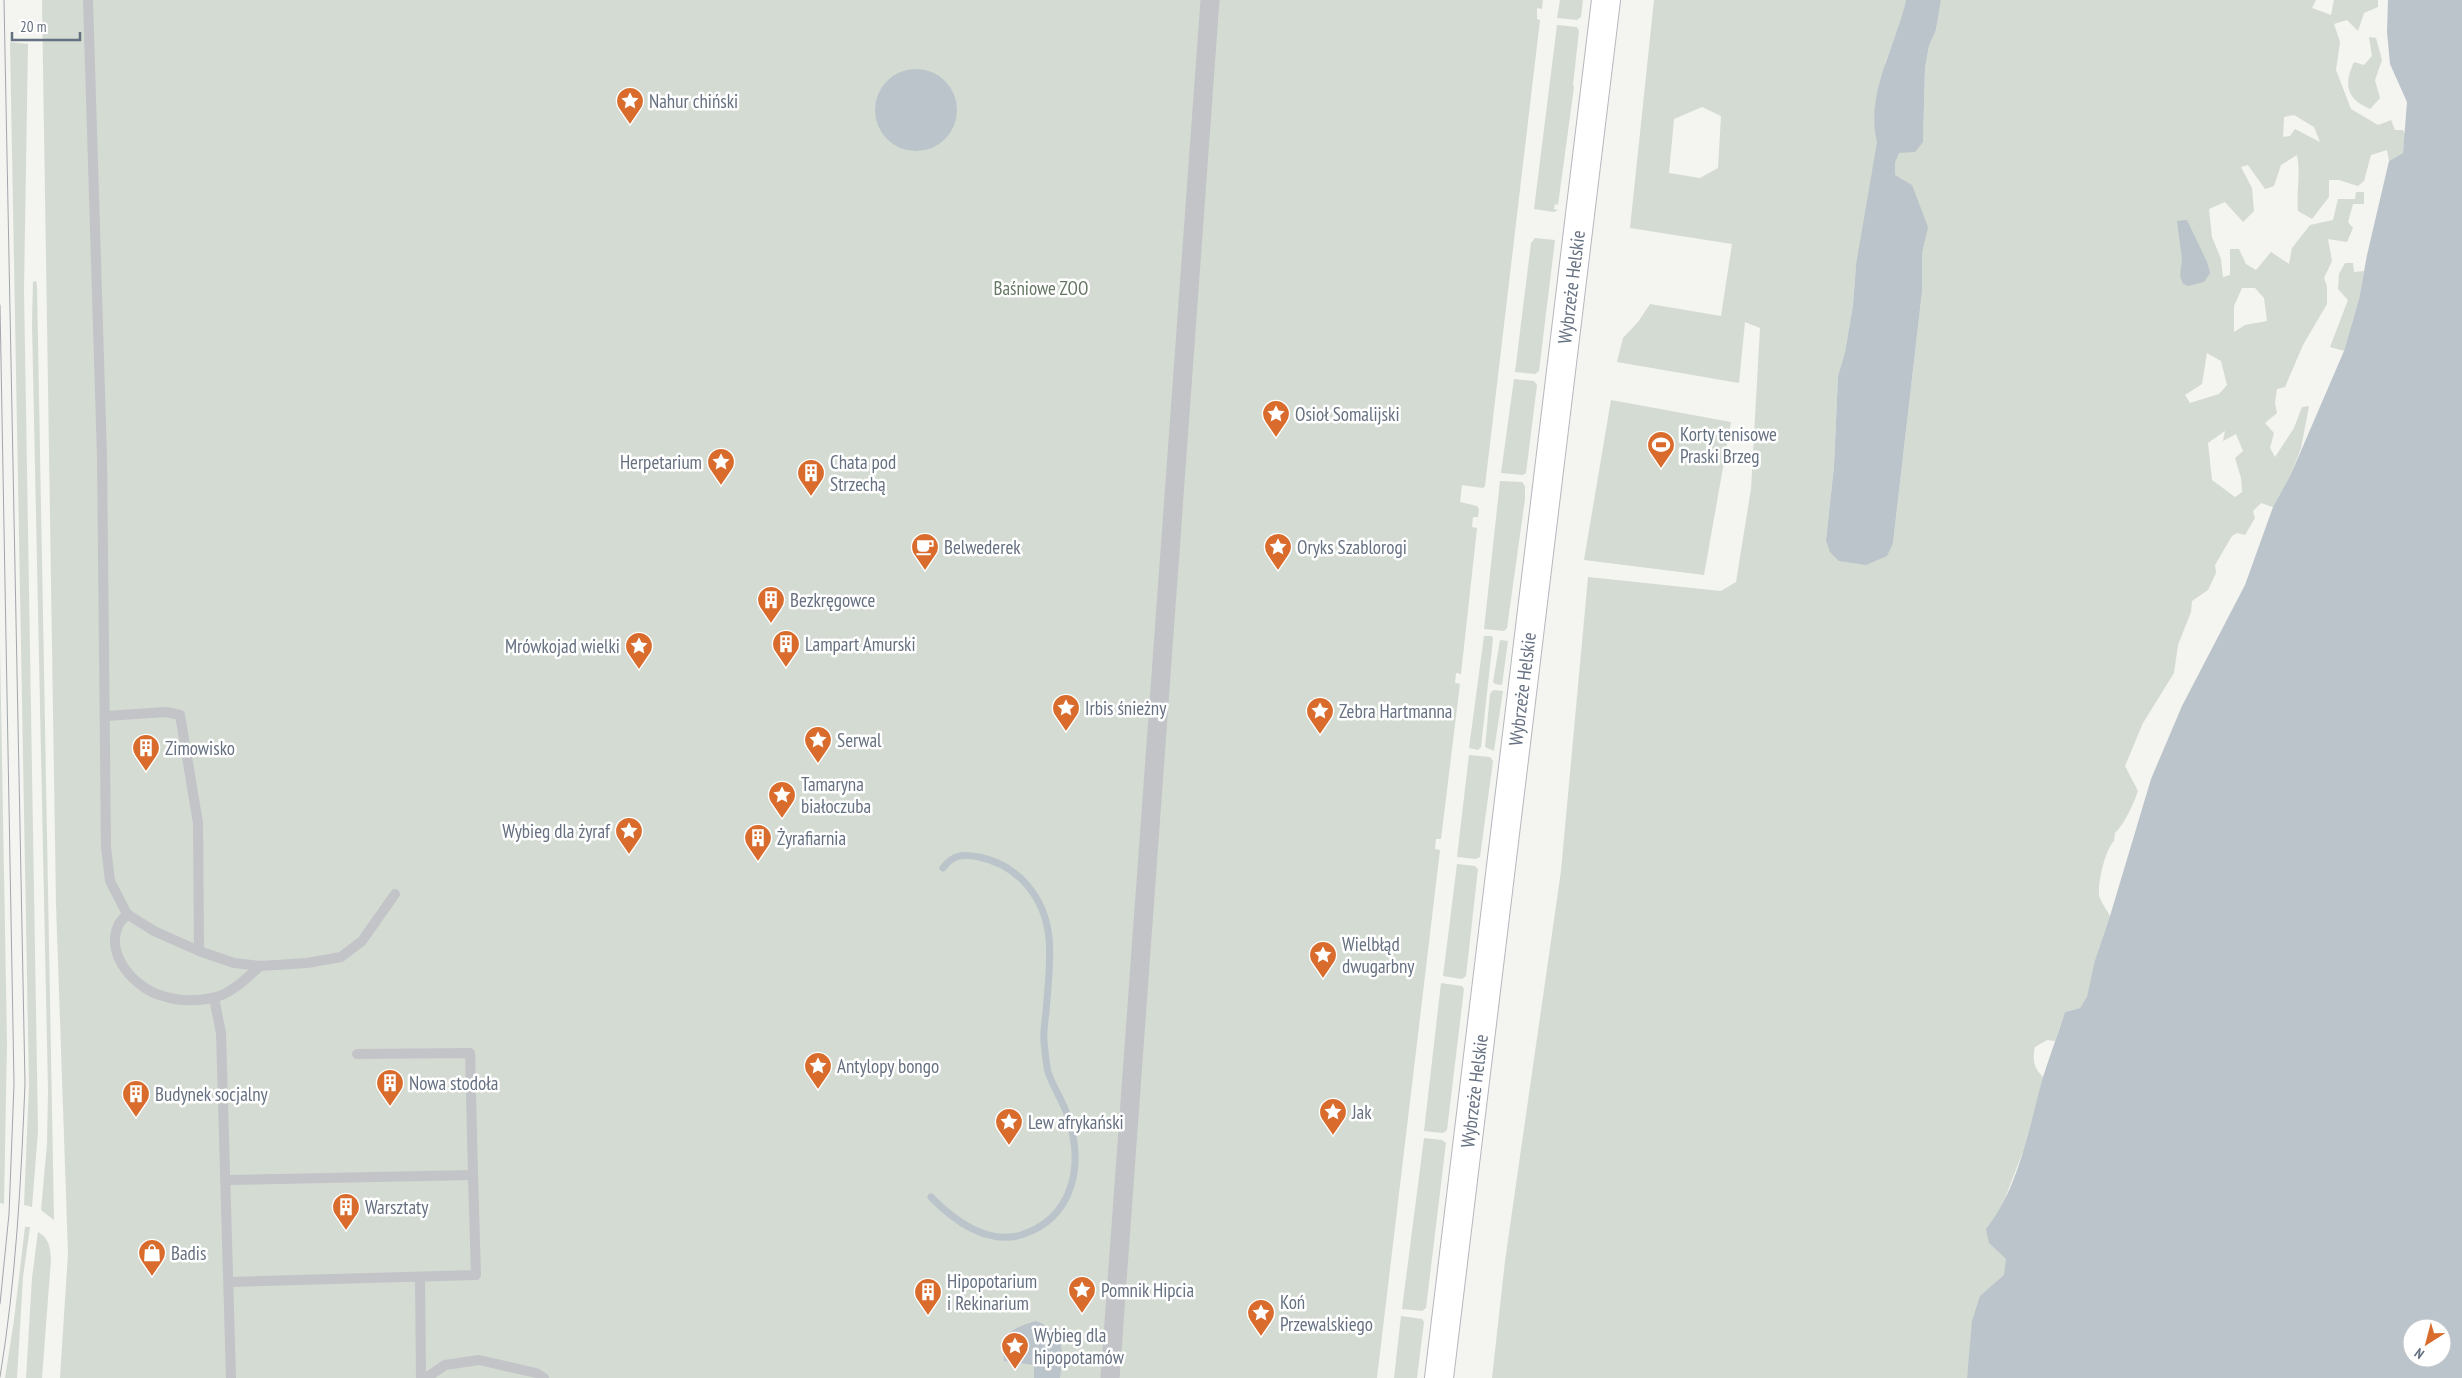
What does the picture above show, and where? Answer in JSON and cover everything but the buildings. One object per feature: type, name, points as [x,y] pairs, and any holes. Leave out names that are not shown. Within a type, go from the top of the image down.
[{"type":"main road","name":"Wybrzeże Helskie","points":[[1439,1378],[1606,0]]},
{"type":"street","points":[[1110,1378],[1161,646],[1210,0]]},
{"type":"lane","points":[[88,0],[102,467],[106,847],[110,881],[126,914],[154,931],[199,951],[234,963],[260,966],[307,963],[341,956],[362,941],[395,894]]},
{"type":"lane","points":[[106,716],[166,712],[180,715],[198,823],[199,951]]},
{"type":"lane","points":[[126,914],[118,926],[115,941],[117,956],[128,974],[144,988],[161,996],[180,1000],[214,998],[240,984],[260,966]]},
{"type":"lane","points":[[214,998],[221,1033],[227,1180],[231,1378]]},
{"type":"lane","points":[[229,1282],[476,1276],[470,1053],[357,1054]]},
{"type":"lane","points":[[227,1180],[473,1175]]},
{"type":"lane","points":[[420,1277],[422,1378]]},
{"type":"lane","points":[[426,1378],[446,1365],[480,1360],[536,1373],[544,1378]]},
{"type":"green space","name":"Baśniowe ZOO","points":[[42,0],[1543,0],[1542,9],[1537,8],[1537,19],[1540,20],[1485,486],[1483,488],[1462,485],[1460,502],[1477,506],[1479,509],[1478,517],[1473,517],[1472,527],[1477,528],[1461,674],[1456,673],[1455,683],[1460,684],[1441,839],[1436,839],[1435,849],[1440,850],[1377,1378],[60,1378],[68,1253],[56,904]]},
{"type":"green space","points":[[1560,0],[1583,0],[1581,17],[1577,20],[1557,18]]},
{"type":"green space","points":[[1654,0],[1906,0],[1901,21],[1885,63],[1923,142],[1925,68],[1929,46],[1936,30],[1941,0],[2316,0],[2312,8],[2331,15],[2334,0],[2378,0],[2378,7],[2364,13],[2358,31],[2347,20],[2334,24],[2340,42],[2336,70],[2351,109],[2378,125],[2391,120],[2395,130],[2403,130],[2405,134],[2403,153],[2389,161],[2387,150],[2371,155],[2364,181],[2358,186],[2339,180],[2329,180],[2329,197],[2312,219],[2298,211],[2299,169],[2297,155],[2281,165],[2274,186],[2265,189],[2248,165],[2241,167],[2252,188],[2254,211],[2243,222],[2225,202],[2209,209],[2212,237],[2221,259],[2223,277],[2230,275],[2230,249],[2239,249],[2246,264],[2256,270],[2271,252],[2289,264],[2292,248],[2310,225],[2333,220],[2338,199],[2355,199],[2356,192],[2364,192],[2364,204],[2353,204],[2348,222],[2353,228],[2347,242],[2328,239],[2332,261],[2324,278],[2327,286],[2327,304],[2303,345],[2285,387],[2277,389],[2275,403],[2277,413],[2265,423],[2274,433],[2270,448],[2275,457],[2294,428],[2302,407],[2309,406],[2301,448],[2291,474],[2273,507],[2261,503],[2253,511],[2255,518],[2245,535],[2237,533],[2232,536],[2215,565],[2216,573],[2208,590],[2192,601],[2191,612],[2178,645],[2174,673],[2143,723],[2125,766],[2138,791],[2128,814],[2115,833],[2114,841],[2108,851],[2101,875],[2099,895],[2110,916],[2095,960],[2104,977],[2080,1008],[2065,1012],[2055,1041],[2047,1040],[2035,1047],[2034,1064],[2043,1077],[2024,1149],[2000,1211],[2007,1221],[2010,1302],[1973,1335],[1967,1378],[1492,1378],[1505,1261],[1561,871],[1588,577],[1721,591],[1736,582],[1751,489],[1760,328],[1745,322],[1739,383],[1617,362],[1623,338],[1638,322],[1650,304],[1721,316],[1732,244],[1630,228]],"holes":[[[1702,107],[1721,116],[1718,168],[1700,178],[1669,173],[1674,119]],[[2294,115],[2314,127],[2320,142],[2295,129],[2290,136],[2283,137],[2284,117]],[[1926,236],[1922,254],[1922,292],[1893,543],[1826,540],[1834,466],[1838,376],[1845,352],[1853,305],[1856,266]],[[2242,288],[2255,288],[2264,298],[2267,321],[2245,325],[2234,332],[2234,306]],[[2207,353],[2221,361],[2227,385],[2219,394],[2190,403],[2185,395],[2202,384]],[[2225,431],[2223,441],[2236,434],[2243,451],[2235,458],[2241,478],[2242,492],[2235,497],[2212,480],[2208,443]]]},
{"type":"green space","points":[[1557,25],[1577,27],[1579,31],[1574,87],[1558,205],[1555,204],[1554,209],[1558,210],[1554,212],[1534,209]]},
{"type":"green space","points":[[2369,37],[2376,38],[2382,60],[2375,80],[2380,98],[2370,109],[2356,101],[2349,90],[2348,84],[2354,62],[2364,65],[2372,56]]},
{"type":"green space","points":[[10,42],[28,44],[24,289],[38,1131],[32,1207],[24,1205],[29,1086]]},
{"type":"green space","points":[[1535,238],[1555,240],[1539,371],[1535,374],[1515,372],[1531,243]]},
{"type":"green space","points":[[2345,263],[2353,263],[2354,272],[2364,271],[2359,299],[2344,351],[2330,347],[2348,300],[2338,289],[2339,274]]},
{"type":"green space","points":[[36,281],[54,1220],[41,1210],[47,1144],[48,1091],[32,322],[33,282]]},
{"type":"green space","points":[[1514,379],[1534,381],[1537,385],[1526,473],[1523,475],[1501,473]]},
{"type":"green space","name":"Korty tenisowe Praski Brzeg","points":[[1611,400],[1731,422],[1704,575],[1584,560]]},
{"type":"green space","points":[[1500,481],[1522,482],[1525,486],[1525,499],[1507,628],[1504,631],[1484,629]]},
{"type":"green space","points":[[1484,636],[1492,636],[1493,639],[1481,747],[1478,750],[1469,748]]},
{"type":"green space","points":[[1500,640],[1508,641],[1502,685],[1493,682]]},
{"type":"green space","points":[[0,647],[7,1043],[4,1204],[0,1203]]},
{"type":"green space","points":[[1493,690],[1503,691],[1494,751],[1485,747],[1490,694]]},
{"type":"green space","points":[[1469,755],[1490,757],[1493,761],[1480,857],[1476,859],[1457,857]]},
{"type":"green space","points":[[1457,864],[1475,866],[1478,869],[1466,976],[1462,979],[1443,976]]},
{"type":"green space","points":[[1441,983],[1462,986],[1464,989],[1447,1130],[1443,1133],[1424,1131]]},
{"type":"green space","points":[[1424,1138],[1442,1140],[1446,1143],[1426,1308],[1422,1311],[1402,1309]]},
{"type":"green space","points":[[25,1227],[30,1227],[23,1277],[17,1378],[5,1378],[14,1320]]},
{"type":"green space","points":[[38,1232],[45,1237],[48,1243],[51,1259],[42,1378],[26,1378],[32,1278]]},
{"type":"green space","points":[[1401,1316],[1422,1319],[1424,1322],[1417,1378],[1394,1378]]},
{"type":"shaded area","points":[[1906,0],[1941,0],[1936,30],[1929,46],[1925,68],[1923,142],[1915,152],[1899,153],[1895,162],[1895,175],[1912,185],[1928,227],[1922,254],[1922,292],[1893,543],[1887,556],[1866,565],[1839,561],[1830,552],[1826,540],[1834,466],[1838,376],[1845,352],[1853,305],[1856,265],[1877,142],[1874,124],[1875,106],[1883,70]]},
{"type":"shaded area","points":[[2388,0],[2462,0],[2462,1378],[1967,1378],[1972,1321],[1980,1296],[2004,1275],[2006,1259],[1989,1243],[1986,1229],[1998,1212],[2015,1176],[2043,1077],[2065,1012],[2080,1008],[2087,997],[2095,960],[2151,779],[2182,706],[2245,585],[2273,507],[2291,474],[2344,351],[2359,299],[2367,255],[2389,161],[2403,153],[2407,102],[2390,64],[2387,32]]},
{"type":"shaded area","points":[[916,69],[932,72],[945,81],[954,94],[957,110],[954,126],[945,139],[932,148],[916,151],[900,148],[887,139],[878,126],[875,110],[878,94],[887,81],[900,72]]},
{"type":"shaded area","points":[[2187,220],[2207,262],[2210,273],[2204,282],[2188,286],[2183,284],[2180,276],[2182,259],[2177,221]]},
{"type":"shaded area","points":[[1036,1321],[1053,1331],[1058,1337],[1062,1351],[1060,1378],[1034,1378],[1034,1365],[1004,1361],[1004,1344],[1009,1334],[1020,1326]]},
{"type":"waterway","points":[[931,1197],[960,1222],[983,1233],[996,1237],[1021,1235],[1039,1227],[1053,1216],[1063,1203],[1070,1188],[1074,1171],[1075,1153],[1068,1117],[1048,1072],[1044,1042],[1050,962],[1050,946],[1044,914],[1037,899],[1027,885],[1006,867],[993,861],[964,855],[951,860],[943,868]]},
{"type":"tram line","points":[[0,1377],[14,1268],[20,1194],[25,1084],[4,0]]},
{"type":"tram line","points":[[0,305],[14,1084],[9,1214],[0,1304]]},
{"type":"place","name":"Nahur chiński","points":[[630,125]]},
{"type":"place","name":"Osioł Somalijski","points":[[1276,438]]},
{"type":"place","name":"Korty tenisowe Praski Brzeg","points":[[1661,469]]},
{"type":"place","name":"Herpetarium","points":[[721,486]]},
{"type":"place","name":"Chata pod Strzechą","points":[[811,497]]},
{"type":"place","name":"Belwederek","points":[[925,571]]},
{"type":"place","name":"Oryks Szablorogi","points":[[1278,571]]},
{"type":"place","name":"Bezkręgowce","points":[[771,624]]},
{"type":"place","name":"Lampart Amurski","points":[[786,668]]},
{"type":"place","name":"Mrówkojad wielki","points":[[639,670]]},
{"type":"place","name":"Irbis śnieżny","points":[[1066,732]]},
{"type":"place","name":"Zebra Hartmanna","points":[[1320,735]]},
{"type":"place","name":"Serwal","points":[[818,764]]},
{"type":"place","name":"Zimowisko","points":[[146,772]]},
{"type":"place","name":"Tamaryna białoczuba","points":[[782,819]]},
{"type":"place","name":"Wybieg dla żyraf","points":[[629,855]]},
{"type":"place","name":"Żyrafiarnia","points":[[758,862]]},
{"type":"place","name":"Wielbłąd dwugarbny","points":[[1323,979]]},
{"type":"place","name":"Antylopy bongo","points":[[818,1090]]},
{"type":"place","name":"Nowa stodoła","points":[[390,1107]]},
{"type":"place","name":"Budynek socjalny","points":[[136,1118]]},
{"type":"place","name":"Jak","points":[[1333,1136]]},
{"type":"place","name":"Lew afrykański","points":[[1009,1146]]},
{"type":"place","name":"Warsztaty","points":[[346,1231]]},
{"type":"place","name":"Badis","points":[[152,1277]]},
{"type":"place","name":"Pomnik Hipcia","points":[[1082,1314]]},
{"type":"place","name":"Hipopotarium i Rekinarium","points":[[928,1316]]},
{"type":"place","name":"Koń Przewalskiego","points":[[1261,1337]]},
{"type":"place","name":"Wybieg dla hipopotamów","points":[[1015,1370]]}]
